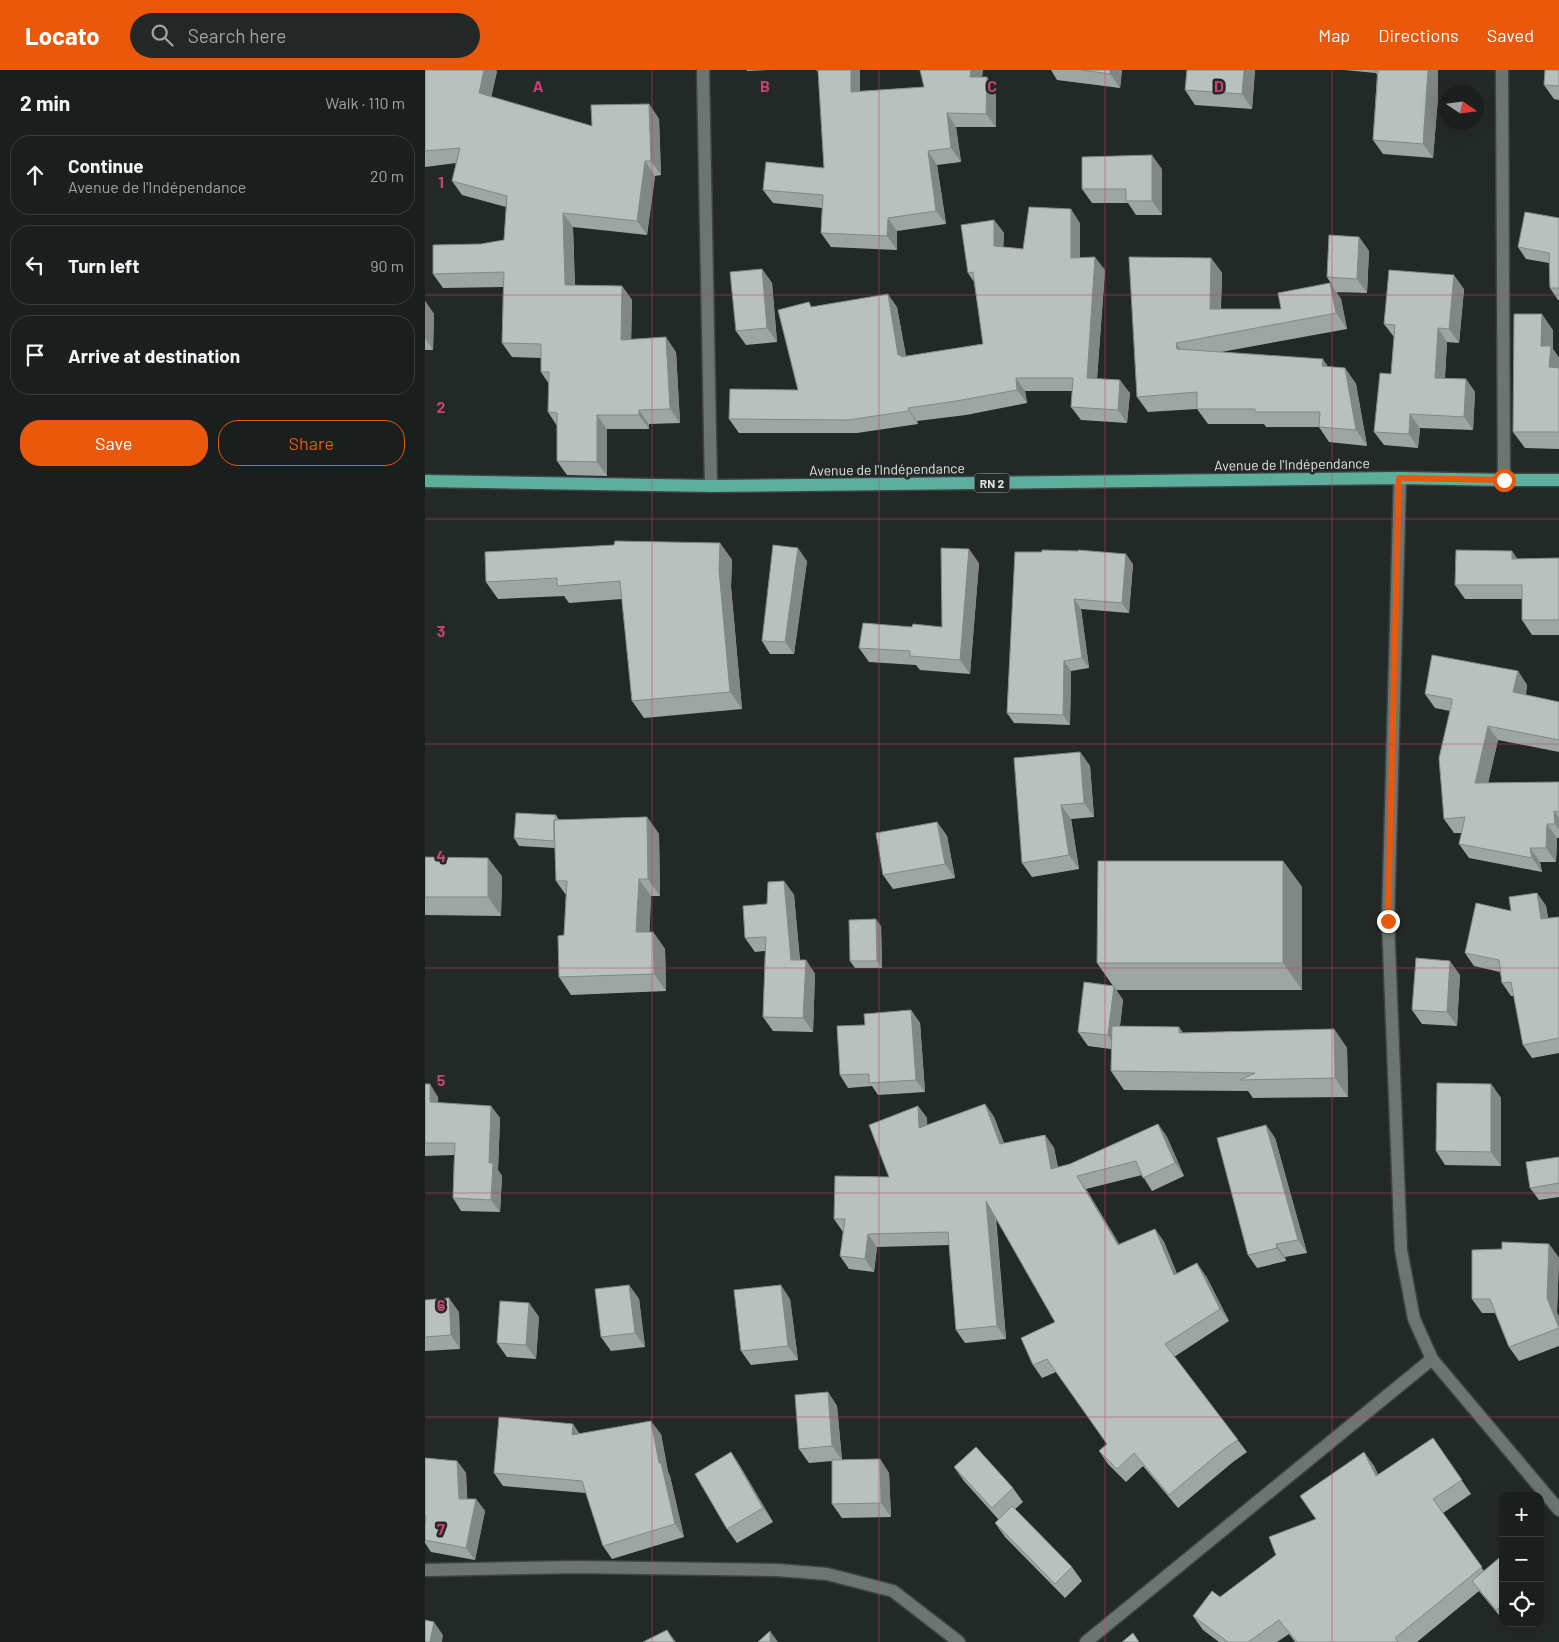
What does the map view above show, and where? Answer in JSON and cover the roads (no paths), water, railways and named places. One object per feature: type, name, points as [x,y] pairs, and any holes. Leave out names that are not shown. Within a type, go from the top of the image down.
[{"type":"main road","name":"Avenue de l'Indépendance","points":[[425,481],[711,486],[1399,478],[1559,480]]},
{"type":"street","points":[[703,70],[711,486]]},
{"type":"street","points":[[1502,70],[1504,480]]},
{"type":"street","points":[[1399,478],[1388,921],[1401,1250],[1414,1319],[1432,1359],[1559,1510]]},
{"type":"street","points":[[1086,1642],[1432,1359]]},
{"type":"street","points":[[425,1570],[577,1567],[777,1570],[827,1574],[893,1591],[959,1642]]}]
